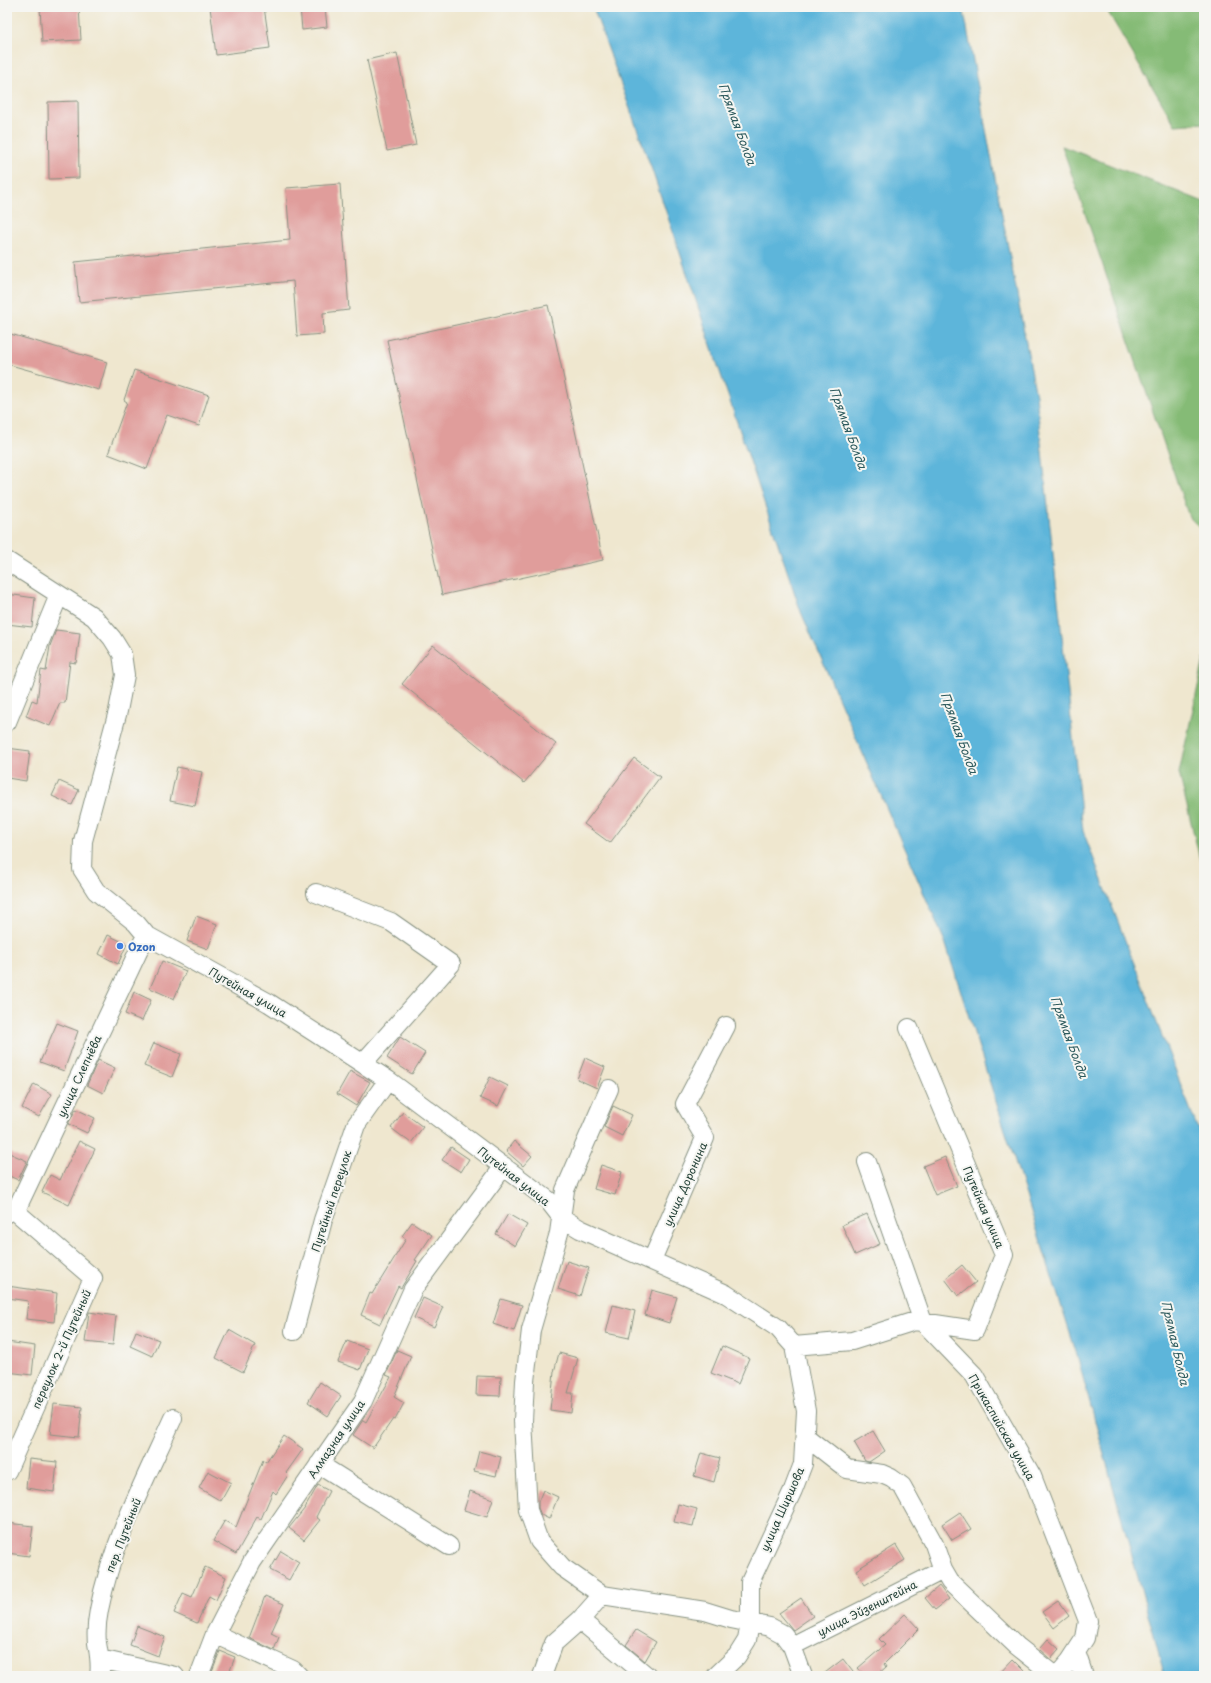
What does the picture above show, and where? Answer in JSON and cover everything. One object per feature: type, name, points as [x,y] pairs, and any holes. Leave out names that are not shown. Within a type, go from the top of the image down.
[{"type":"street","name":"Путейная улица","points":[[7,561],[94,618],[112,638],[122,654],[125,675],[118,711],[82,841],[82,869],[96,891],[136,923],[146,934],[269,1003],[388,1080],[548,1200],[562,1218],[580,1229],[726,1294],[778,1328],[794,1346],[852,1341],[915,1321],[975,1330],[1004,1255],[910,1028]]},
{"type":"street","points":[[7,722],[59,594]]},
{"type":"street","points":[[316,893],[391,922],[451,964],[363,1063]]},
{"type":"street","name":"улица Слепнёва","points":[[10,1211],[18,1206],[146,934]]},
{"type":"street","name":"улица Доронина","points":[[652,1260],[705,1138],[685,1104],[726,1026]]},
{"type":"street","name":"Путейный переулок","points":[[294,1331],[323,1220],[356,1125],[388,1080]]},
{"type":"street","points":[[610,1089],[565,1190],[562,1203],[562,1218],[532,1330],[525,1381],[523,1421],[528,1510],[539,1541],[562,1567],[602,1595],[663,1603],[770,1628],[783,1634],[792,1646],[803,1676]]},
{"type":"street","name":"Прикаспийская улица","points":[[806,1437],[847,1469],[882,1474],[891,1478],[902,1486],[934,1544],[943,1570],[950,1582],[1011,1641],[1056,1676],[1076,1652],[1085,1638],[1088,1620],[1032,1476],[974,1375],[923,1322],[867,1162]]},
{"type":"street","name":"Алмазная улица","points":[[199,1676],[215,1634],[252,1562],[363,1400],[413,1288],[504,1166]]},
{"type":"street","name":"переулок 2-й Путейный","points":[[7,1471],[93,1278],[10,1211]]},
{"type":"street","name":"улица Ширшова","points":[[716,1676],[737,1656],[747,1640],[750,1623],[750,1582],[793,1490],[803,1464],[806,1437],[806,1411],[794,1346]]},
{"type":"street","name":"пер. Путейный","points":[[100,1668],[97,1641],[99,1611],[110,1563],[127,1519],[173,1418]]},
{"type":"street","points":[[319,1464],[449,1546]]},
{"type":"street","name":"улица Эйзенштейна","points":[[792,1646],[943,1570]]},
{"type":"street","points":[[542,1676],[554,1643],[580,1620],[602,1595]]},
{"type":"street","points":[[580,1620],[647,1676]]},
{"type":"street","points":[[215,1634],[294,1670],[299,1676]]},
{"type":"street","points":[[1076,1652],[1084,1676]]},
{"type":"street","points":[[100,1668],[175,1676]]},
{"type":"green space","points":[[1105,7],[1204,7],[1204,123],[1175,125]]},
{"type":"green space","points":[[1062,146],[1204,202],[1204,532],[1189,517]]},
{"type":"green space","points":[[1204,659],[1204,876],[1179,773]]},
{"type":"water","name":"Прямая Болда","points":[[593,7],[963,7],[1036,396],[1083,831],[1204,1145],[1204,1676],[1165,1676],[1076,1352],[945,942],[801,612],[651,167]]},
{"type":"building","points":[[40,7],[79,7],[81,40],[42,42]]},
{"type":"building","points":[[210,7],[264,7],[270,48],[216,55]]},
{"type":"building","points":[[300,7],[325,7],[327,27],[302,30]]},
{"type":"building","points":[[397,53],[416,145],[387,151],[367,60]]},
{"type":"building","points":[[78,101],[79,178],[49,179],[48,102]]},
{"type":"building","points":[[340,184],[349,310],[323,313],[324,334],[297,336],[293,281],[79,302],[75,262],[290,240],[286,188]]},
{"type":"building","points":[[548,305],[603,560],[442,595],[387,340]]},
{"type":"building","points":[[7,333],[107,362],[99,390],[7,364]]},
{"type":"building","points":[[134,370],[209,395],[199,426],[167,415],[147,469],[108,454],[127,402],[124,400]]},
{"type":"building","points":[[7,594],[35,598],[32,627],[7,624]]},
{"type":"building","points":[[56,630],[80,633],[76,663],[70,662],[65,703],[60,703],[50,726],[26,716],[32,700],[37,702],[41,670],[46,671],[50,646]]},
{"type":"building","points":[[433,645],[556,744],[524,783],[402,684]]},
{"type":"building","points":[[7,748],[30,751],[26,781],[7,778]]},
{"type":"building","points":[[634,758],[660,777],[610,843],[584,824]]},
{"type":"building","points":[[177,767],[202,772],[195,806],[170,801]]},
{"type":"building","points":[[59,781],[79,790],[72,805],[52,796]]},
{"type":"building","points":[[196,916],[217,924],[208,949],[187,941]]},
{"type":"building","points":[[108,935],[127,944],[118,964],[99,954]]},
{"type":"building","points":[[162,961],[186,971],[174,999],[150,988]]},
{"type":"building","points":[[134,992],[151,1000],[142,1021],[125,1014]]},
{"type":"building","points":[[57,1023],[78,1031],[64,1071],[40,1062]]},
{"type":"building","points":[[400,1037],[425,1053],[412,1074],[387,1058]]},
{"type":"building","points":[[154,1043],[181,1054],[172,1077],[144,1066]]},
{"type":"building","points":[[585,1058],[605,1067],[597,1088],[577,1079]]},
{"type":"building","points":[[98,1060],[115,1068],[103,1093],[87,1085]]},
{"type":"building","points":[[350,1071],[370,1082],[356,1106],[337,1094]]},
{"type":"building","points":[[490,1077],[508,1086],[498,1106],[480,1098]]},
{"type":"building","points":[[34,1084],[52,1094],[39,1117],[22,1108]]},
{"type":"building","points":[[613,1106],[632,1115],[622,1136],[604,1127]]},
{"type":"building","points":[[76,1109],[95,1118],[87,1133],[68,1124]]},
{"type":"building","points":[[403,1112],[423,1127],[411,1143],[391,1128]]},
{"type":"building","points":[[79,1141],[95,1149],[69,1205],[42,1192],[50,1175],[60,1180]]},
{"type":"building","points":[[514,1141],[532,1156],[523,1166],[506,1151]]},
{"type":"building","points":[[451,1147],[469,1159],[461,1172],[442,1160]]},
{"type":"building","points":[[7,1152],[27,1161],[18,1180],[7,1175]]},
{"type":"building","points":[[945,1157],[957,1186],[935,1195],[923,1166]]},
{"type":"building","points":[[601,1165],[622,1172],[615,1195],[594,1189]]},
{"type":"building","points":[[508,1214],[527,1225],[515,1246],[496,1234]]},
{"type":"building","points":[[867,1214],[880,1244],[855,1255],[842,1225]]},
{"type":"building","points":[[412,1222],[432,1235],[415,1260],[417,1261],[401,1288],[398,1286],[380,1324],[361,1315],[370,1293],[372,1294],[406,1239],[402,1236]]},
{"type":"building","points":[[567,1261],[589,1268],[580,1296],[558,1289]]},
{"type":"building","points":[[962,1265],[976,1282],[958,1296],[945,1279]]},
{"type":"building","points":[[7,1286],[57,1293],[54,1322],[26,1319],[28,1301],[7,1298]]},
{"type":"building","points":[[652,1290],[677,1297],[669,1323],[645,1315]]},
{"type":"building","points":[[423,1298],[443,1307],[434,1327],[414,1318]]},
{"type":"building","points":[[501,1299],[522,1305],[514,1331],[493,1324]]},
{"type":"building","points":[[613,1305],[635,1311],[629,1338],[606,1333]]},
{"type":"building","points":[[89,1312],[116,1316],[113,1345],[85,1342]]},
{"type":"building","points":[[229,1330],[255,1345],[243,1372],[216,1358]]},
{"type":"building","points":[[136,1331],[159,1340],[152,1356],[130,1346]]},
{"type":"building","points":[[347,1341],[368,1349],[360,1370],[338,1362]]},
{"type":"building","points":[[7,1342],[35,1346],[32,1375],[7,1372]]},
{"type":"building","points":[[722,1346],[749,1358],[738,1384],[711,1373]]},
{"type":"building","points":[[397,1350],[411,1356],[394,1397],[404,1403],[395,1420],[393,1419],[373,1448],[353,1435],[363,1420],[366,1422],[391,1377],[386,1375]]},
{"type":"building","points":[[559,1353],[578,1358],[568,1393],[573,1393],[571,1413],[550,1410],[554,1372]]},
{"type":"building","points":[[477,1376],[501,1377],[500,1396],[476,1395]]},
{"type":"building","points":[[320,1382],[341,1396],[328,1416],[308,1402]]},
{"type":"building","points":[[54,1404],[82,1407],[79,1437],[50,1434]]},
{"type":"building","points":[[873,1431],[885,1451],[869,1462],[865,1461],[854,1442]]},
{"type":"building","points":[[284,1436],[303,1449],[286,1473],[288,1475],[276,1494],[273,1491],[261,1519],[257,1517],[236,1554],[213,1541],[225,1520],[236,1527],[263,1460],[266,1462]]},
{"type":"building","points":[[479,1451],[501,1457],[496,1476],[474,1471]]},
{"type":"building","points":[[701,1453],[720,1458],[714,1482],[694,1476]]},
{"type":"building","points":[[29,1459],[57,1462],[54,1492],[26,1488]]},
{"type":"building","points":[[208,1471],[231,1483],[221,1501],[199,1488]]},
{"type":"building","points":[[318,1485],[329,1491],[316,1517],[320,1520],[304,1540],[289,1528],[305,1508]]},
{"type":"building","points":[[543,1490],[558,1497],[549,1519],[541,1515],[538,1508],[538,1502]]},
{"type":"building","points":[[470,1491],[493,1499],[487,1517],[464,1510]]},
{"type":"building","points":[[678,1504],[697,1509],[693,1526],[674,1522]]},
{"type":"building","points":[[960,1512],[971,1529],[952,1540],[942,1524]]},
{"type":"building","points":[[7,1523],[33,1526],[29,1556],[7,1553]]},
{"type":"building","points":[[896,1545],[905,1560],[865,1585],[856,1570]]},
{"type":"building","points":[[281,1551],[299,1562],[289,1580],[270,1570]]},
{"type":"building","points":[[205,1567],[226,1577],[216,1600],[209,1596],[197,1623],[174,1613],[183,1593],[192,1597]]},
{"type":"building","points":[[939,1586],[949,1599],[935,1610],[925,1598]]},
{"type":"building","points":[[265,1596],[284,1604],[271,1633],[279,1637],[274,1650],[249,1638]]},
{"type":"building","points":[[801,1598],[813,1616],[793,1630],[779,1613]]},
{"type":"building","points":[[1058,1601],[1069,1616],[1054,1628],[1042,1612]]},
{"type":"building","points":[[905,1614],[919,1629],[884,1664],[886,1667],[876,1676],[865,1676],[858,1668],[885,1645],[879,1639]]},
{"type":"building","points":[[137,1626],[165,1637],[158,1656],[130,1645]]},
{"type":"building","points":[[636,1630],[656,1642],[645,1661],[626,1645]]},
{"type":"building","points":[[1048,1639],[1059,1649],[1050,1659],[1039,1649]]},
{"type":"building","points":[[220,1651],[235,1657],[228,1676],[210,1676]]},
{"type":"building","points":[[843,1659],[856,1676],[821,1676]]},
{"type":"building","points":[[1013,1659],[1030,1676],[997,1676]]},
{"type":"place","name":"Ozon","points":[[120,946]]}]
